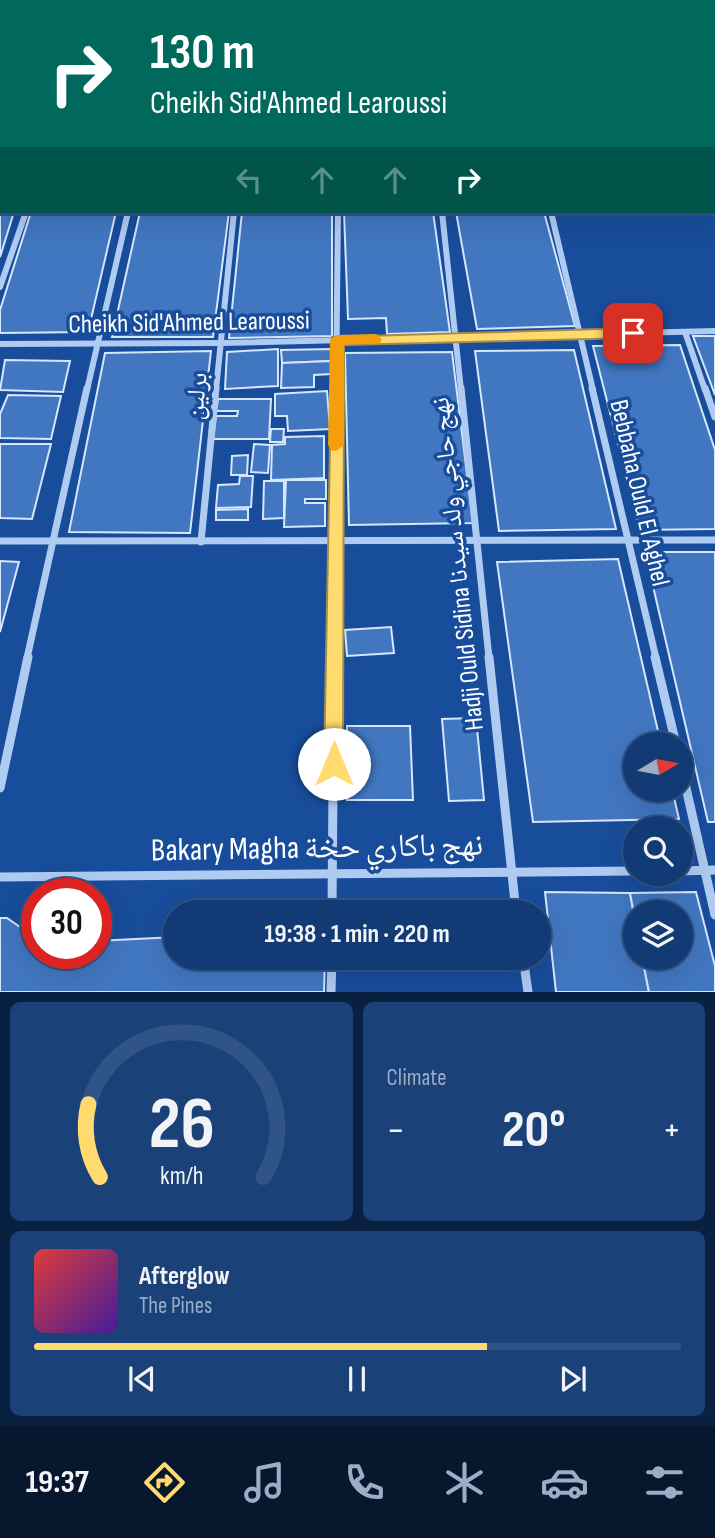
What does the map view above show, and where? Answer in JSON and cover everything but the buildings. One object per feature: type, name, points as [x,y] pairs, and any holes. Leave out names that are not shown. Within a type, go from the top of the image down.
[{"type":"street","points":[[143,0],[193,0]]},
{"type":"street","points":[[0,286],[25,214]]},
{"type":"street","points":[[0,788],[96,342],[128,214]]},
{"type":"street","name":"برلين","points":[[201,542],[234,214]]},
{"type":"street","points":[[332,900],[338,214]]},
{"type":"street","name":"Hadji Ould Sidina نهج حاجي ولد سيدنا","points":[[442,214],[514,900]]},
{"type":"street","name":"Bebbaha Ould El Aghel","points":[[551,214],[673,732]]},
{"type":"street","name":"Cheikh Sid'Ahmed Learoussi","points":[[0,344],[221,343],[715,331]]},
{"type":"street","points":[[685,332],[715,418]]},
{"type":"street","points":[[0,541],[715,540]]},
{"type":"street","points":[[691,802],[710,870],[715,915]]},
{"type":"street","name":"Bakary Magha نهج باكاري حخة","points":[[0,877],[623,871]]},
{"type":"street","points":[[331,992],[332,970]]},
{"type":"street","points":[[525,970],[528,992]]},
{"type":"slow traffic","points":[[336,445],[337,340],[376,339]]},
{"type":"route","points":[[334,764],[337,340],[633,333]]}]
